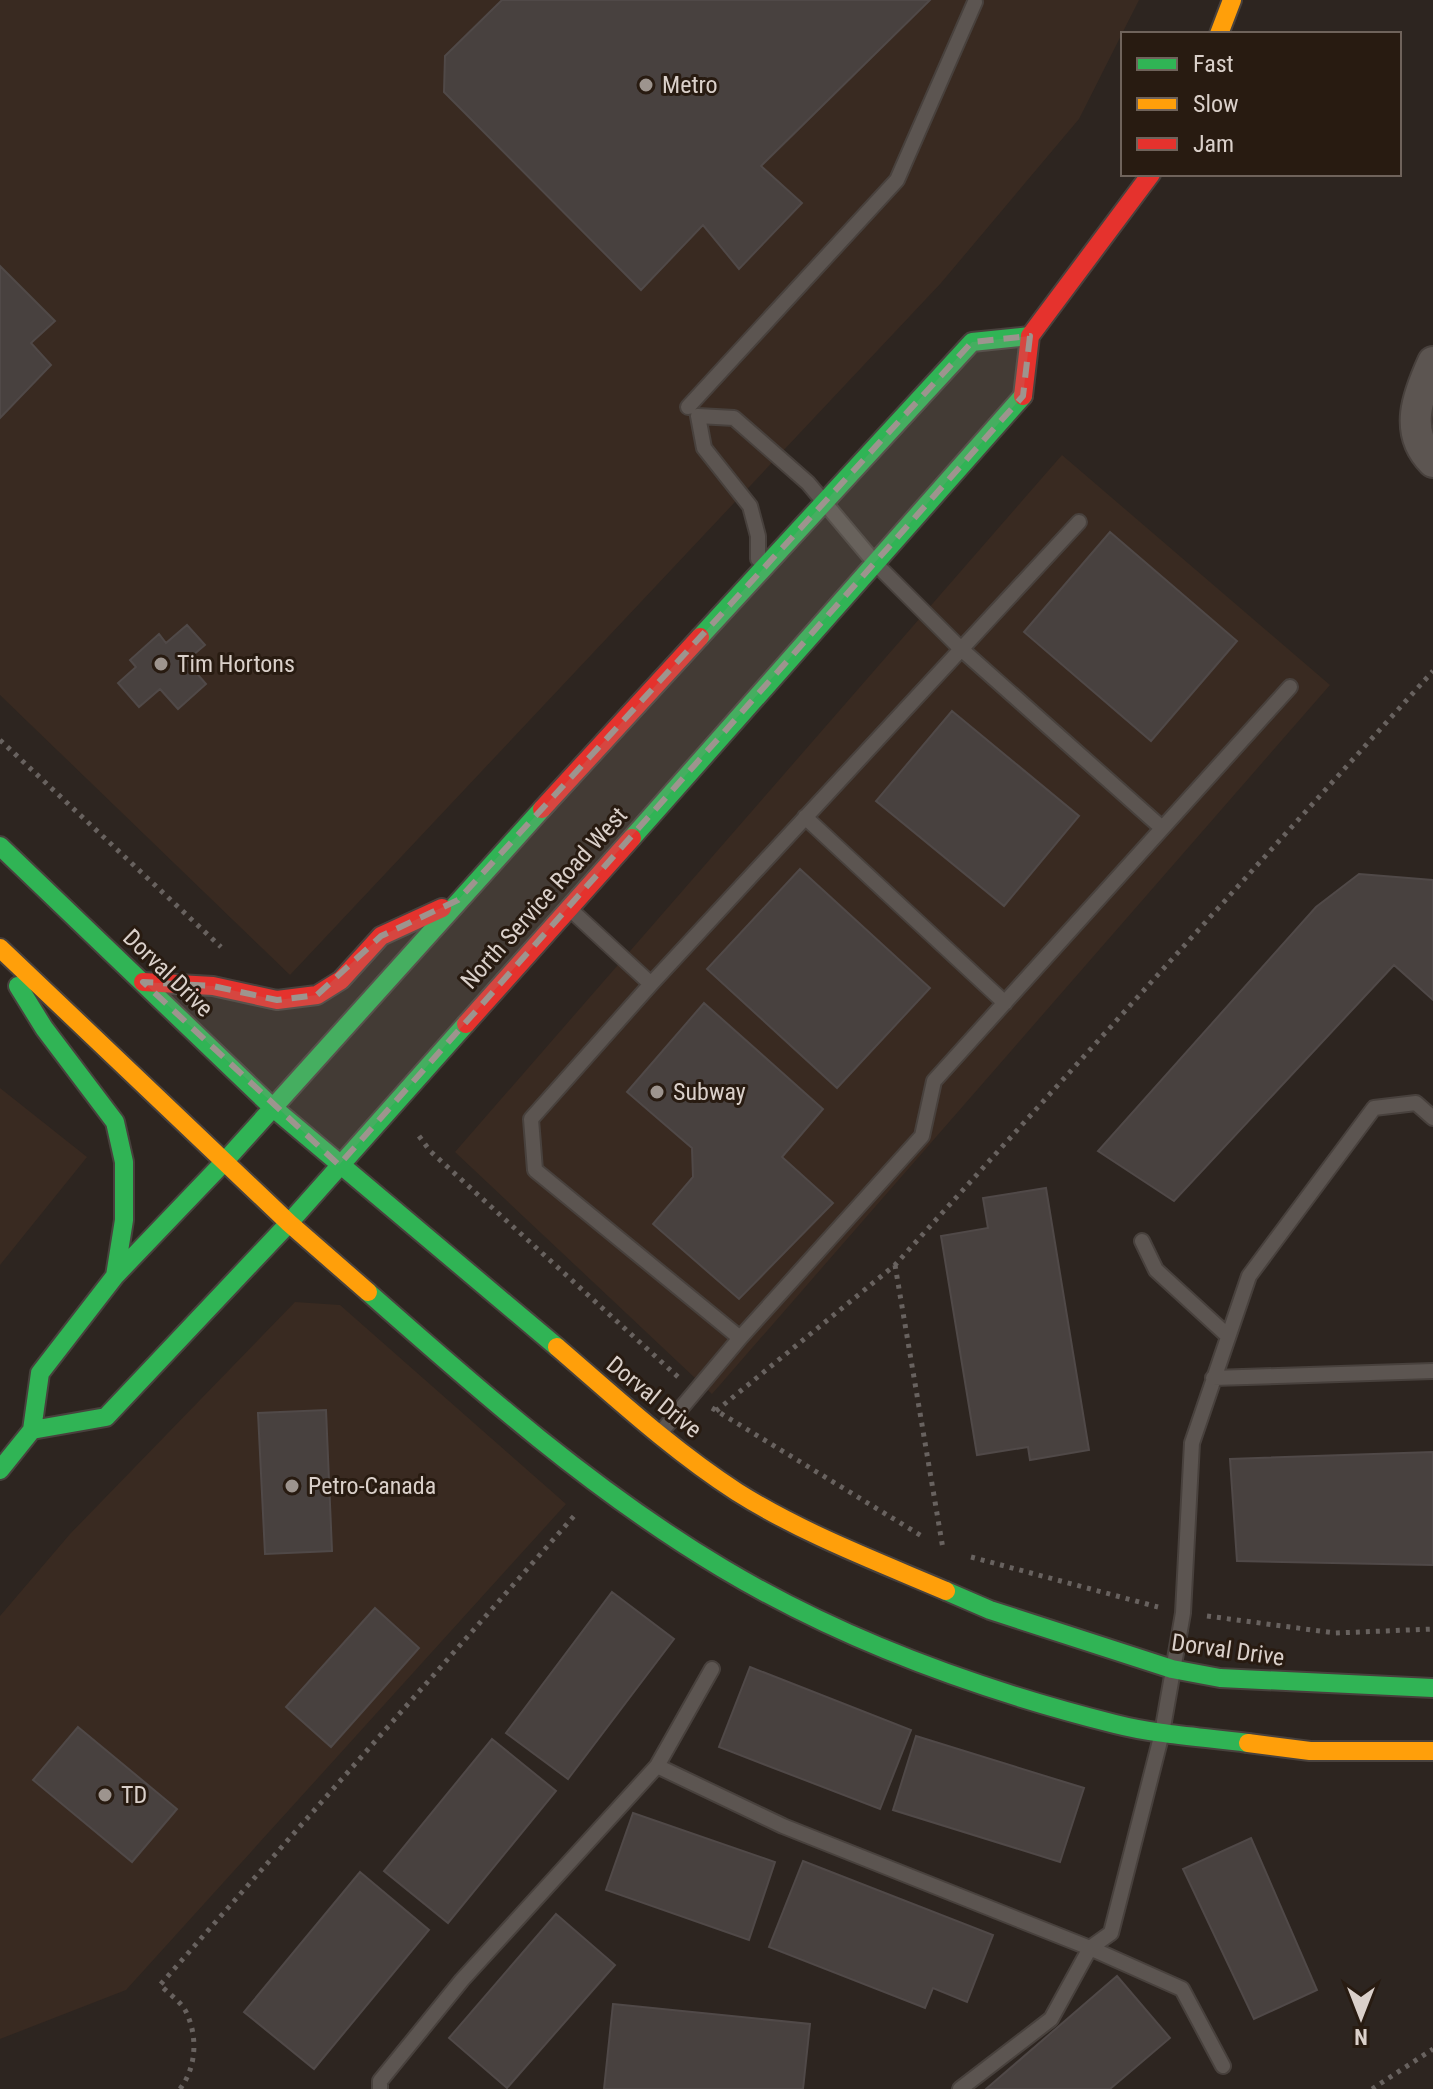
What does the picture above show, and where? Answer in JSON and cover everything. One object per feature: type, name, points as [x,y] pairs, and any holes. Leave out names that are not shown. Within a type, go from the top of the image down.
[{"type":"main road","points":[[1220,32],[1232,0]]},
{"type":"main road","points":[[0,1470],[32,1430],[40,1373],[115,1276],[225,1161],[458,900],[972,342],[1030,336],[1135,200],[1150,176]]},
{"type":"main road","name":"North Service Road West","points":[[32,1430],[106,1417],[289,1223],[1023,396],[1030,336]]},
{"type":"main road","name":"Dorval Drive","points":[[0,846],[271,1106],[659,1434],[738,1492],[842,1547],[990,1610],[1172,1669],[1220,1678],[1433,1688]]},
{"type":"main road","points":[[143,982],[213,986],[277,1000],[317,995],[341,980],[381,936],[458,900]]},
{"type":"main road","points":[[0,948],[289,1223],[510,1417],[672,1536],[723,1569],[858,1640],[1023,1697],[1118,1725],[1310,1751],[1433,1751]]},
{"type":"main road","points":[[0,958],[44,1028],[115,1122],[124,1162],[124,1220],[115,1276]]},
{"type":"street","points":[[1433,362],[1417,398],[1416,428],[1423,452],[1433,462]]},
{"type":"lane","points":[[688,407],[897,180],[975,1]]},
{"type":"lane","points":[[758,575],[758,536],[750,506],[704,448],[698,416],[734,418],[808,483],[876,564],[960,648],[1162,828]]},
{"type":"lane","points":[[740,1338],[535,1170],[531,1119],[651,984],[1079,522]]},
{"type":"lane","points":[[659,1434],[740,1338],[922,1136],[934,1081],[1290,687]]},
{"type":"lane","points":[[805,817],[1005,1003]]},
{"type":"lane","points":[[568,907],[651,984]]},
{"type":"lane","points":[[960,2089],[1051,2019],[1090,1948],[1111,1933],[1162,1733],[1183,1613],[1189,1453],[1249,1276],[1374,1108],[1416,1103],[1433,1118]]},
{"type":"lane","points":[[1142,1241],[1156,1270],[1228,1336]]},
{"type":"lane","points":[[1213,1378],[1433,1371]]},
{"type":"lane","points":[[380,2089],[380,2081],[462,1980],[657,1766],[712,1669]]},
{"type":"lane","points":[[657,1766],[783,1826],[1090,1948],[1182,1989],[1223,2066]]},
{"type":"path","points":[[716,1411],[895,1265],[1433,671]]},
{"type":"path","points":[[895,1265],[943,1550]]},
{"type":"path","points":[[180,2089],[189,2077],[194,2046],[187,2012],[160,1985],[574,1516]]},
{"type":"path","points":[[1372,2089],[1433,2049]]},
{"type":"highlighted area","points":[[1030,336],[1023,396],[339,1165],[143,982],[213,986],[277,1000],[317,995],[381,936],[458,900],[972,342]]},
{"type":"shaded area","points":[[0,0],[1139,0],[1079,119],[941,283],[290,975],[0,695]]},
{"type":"shaded area","points":[[1062,455],[1330,685],[712,1394],[455,1152]]},
{"type":"shaded area","points":[[0,1088],[87,1157],[0,1265]]},
{"type":"shaded area","points":[[295,1302],[340,1305],[566,1504],[126,1990],[0,2039],[0,1616],[70,1534]]},
{"type":"building","points":[[502,0],[930,0],[761,166],[802,203],[739,269],[703,225],[641,290],[444,92],[445,56]]},
{"type":"building","points":[[0,266],[55,321],[31,343],[51,365],[0,418]]},
{"type":"building","points":[[1110,532],[1237,641],[1151,741],[1024,632]]},
{"type":"building","name":"Tim Hortons","points":[[187,625],[205,645],[186,661],[206,684],[178,709],[160,689],[139,707],[118,683],[136,667],[130,660],[159,634],[166,643]]},
{"type":"building","points":[[952,711],[1079,816],[1004,906],[876,801]]},
{"type":"building","points":[[800,869],[930,988],[837,1088],[707,969]]},
{"type":"building","points":[[1359,874],[1433,880],[1433,1000],[1394,965],[1174,1201],[1098,1151],[1316,907]]},
{"type":"building","points":[[704,1003],[823,1109],[782,1157],[833,1203],[739,1299],[653,1224],[693,1177],[692,1148],[627,1092]]},
{"type":"building","points":[[1046,1188],[1089,1450],[1030,1460],[1028,1447],[977,1455],[941,1236],[988,1228],[983,1198]]},
{"type":"building","points":[[326,1410],[332,1551],[265,1554],[258,1413]]},
{"type":"building","points":[[1433,1452],[1433,1565],[1237,1561],[1230,1459]]},
{"type":"building","points":[[612,1592],[674,1639],[568,1779],[506,1733]]},
{"type":"building","points":[[375,1608],[419,1648],[331,1747],[286,1707]]},
{"type":"building","points":[[750,1667],[911,1730],[880,1809],[719,1747]]},
{"type":"building","name":"TD","points":[[78,1727],[177,1809],[132,1862],[33,1780]]},
{"type":"building","points":[[916,1736],[1084,1788],[1060,1862],[893,1810]]},
{"type":"building","points":[[492,1739],[556,1791],[448,1923],[384,1871]]},
{"type":"building","points":[[633,1813],[775,1862],[749,1940],[606,1890]]},
{"type":"building","points":[[1251,1838],[1317,1990],[1254,2019],[1183,1869]]},
{"type":"building","points":[[803,1861],[993,1935],[967,2002],[933,1988],[925,2008],[769,1947]]},
{"type":"building","points":[[360,1872],[429,1930],[314,2069],[244,2012]]},
{"type":"building","points":[[556,1914],[615,1965],[507,2088],[449,2038]]},
{"type":"building","points":[[1117,1976],[1170,2038],[1110,2089],[986,2089]]},
{"type":"building","points":[[613,2004],[810,2024],[803,2089],[604,2089]]},
{"type":"traffic: fast","points":[[700,637],[972,342],[1030,336]]},
{"type":"traffic: fast","points":[[632,838],[1023,396]]},
{"type":"traffic: fast","points":[[0,1470],[32,1430],[40,1373],[115,1276],[225,1161],[542,809]]},
{"type":"traffic: fast","points":[[0,846],[271,1106],[557,1347]]},
{"type":"traffic: fast","points":[[18,986],[44,1028],[115,1122],[124,1162],[124,1220],[115,1276]]},
{"type":"traffic: fast","points":[[32,1430],[106,1417],[289,1223],[466,1024]]},
{"type":"traffic: fast","points":[[368,1292],[495,1403],[583,1473],[674,1538],[768,1594],[863,1640],[963,1679],[1014,1695],[1131,1728],[1248,1743]]},
{"type":"traffic: fast","points":[[946,1591],[990,1610],[1172,1669],[1220,1678],[1433,1688]]},
{"type":"traffic: slow","points":[[1220,32],[1232,0]]},
{"type":"traffic: slow","points":[[0,948],[289,1223],[368,1292]]},
{"type":"traffic: slow","points":[[557,1347],[667,1441],[737,1492],[813,1533],[946,1591]]},
{"type":"traffic: slow","points":[[1248,1743],[1310,1751],[1433,1751]]},
{"type":"traffic: jam","points":[[1023,396],[1030,336],[1150,176]]},
{"type":"traffic: jam","points":[[542,809],[700,637]]},
{"type":"traffic: jam","points":[[466,1024],[632,838]]},
{"type":"traffic: jam","points":[[143,982],[213,986],[277,1000],[317,995],[341,980],[381,936],[442,908]]},
{"type":"place","name":"Metro","points":[[646,85]]},
{"type":"place","name":"Tim Hortons","points":[[161,664]]},
{"type":"place","name":"Subway","points":[[657,1092]]},
{"type":"place","name":"Petro-Canada","points":[[292,1486]]},
{"type":"place","name":"TD","points":[[105,1795]]}]
